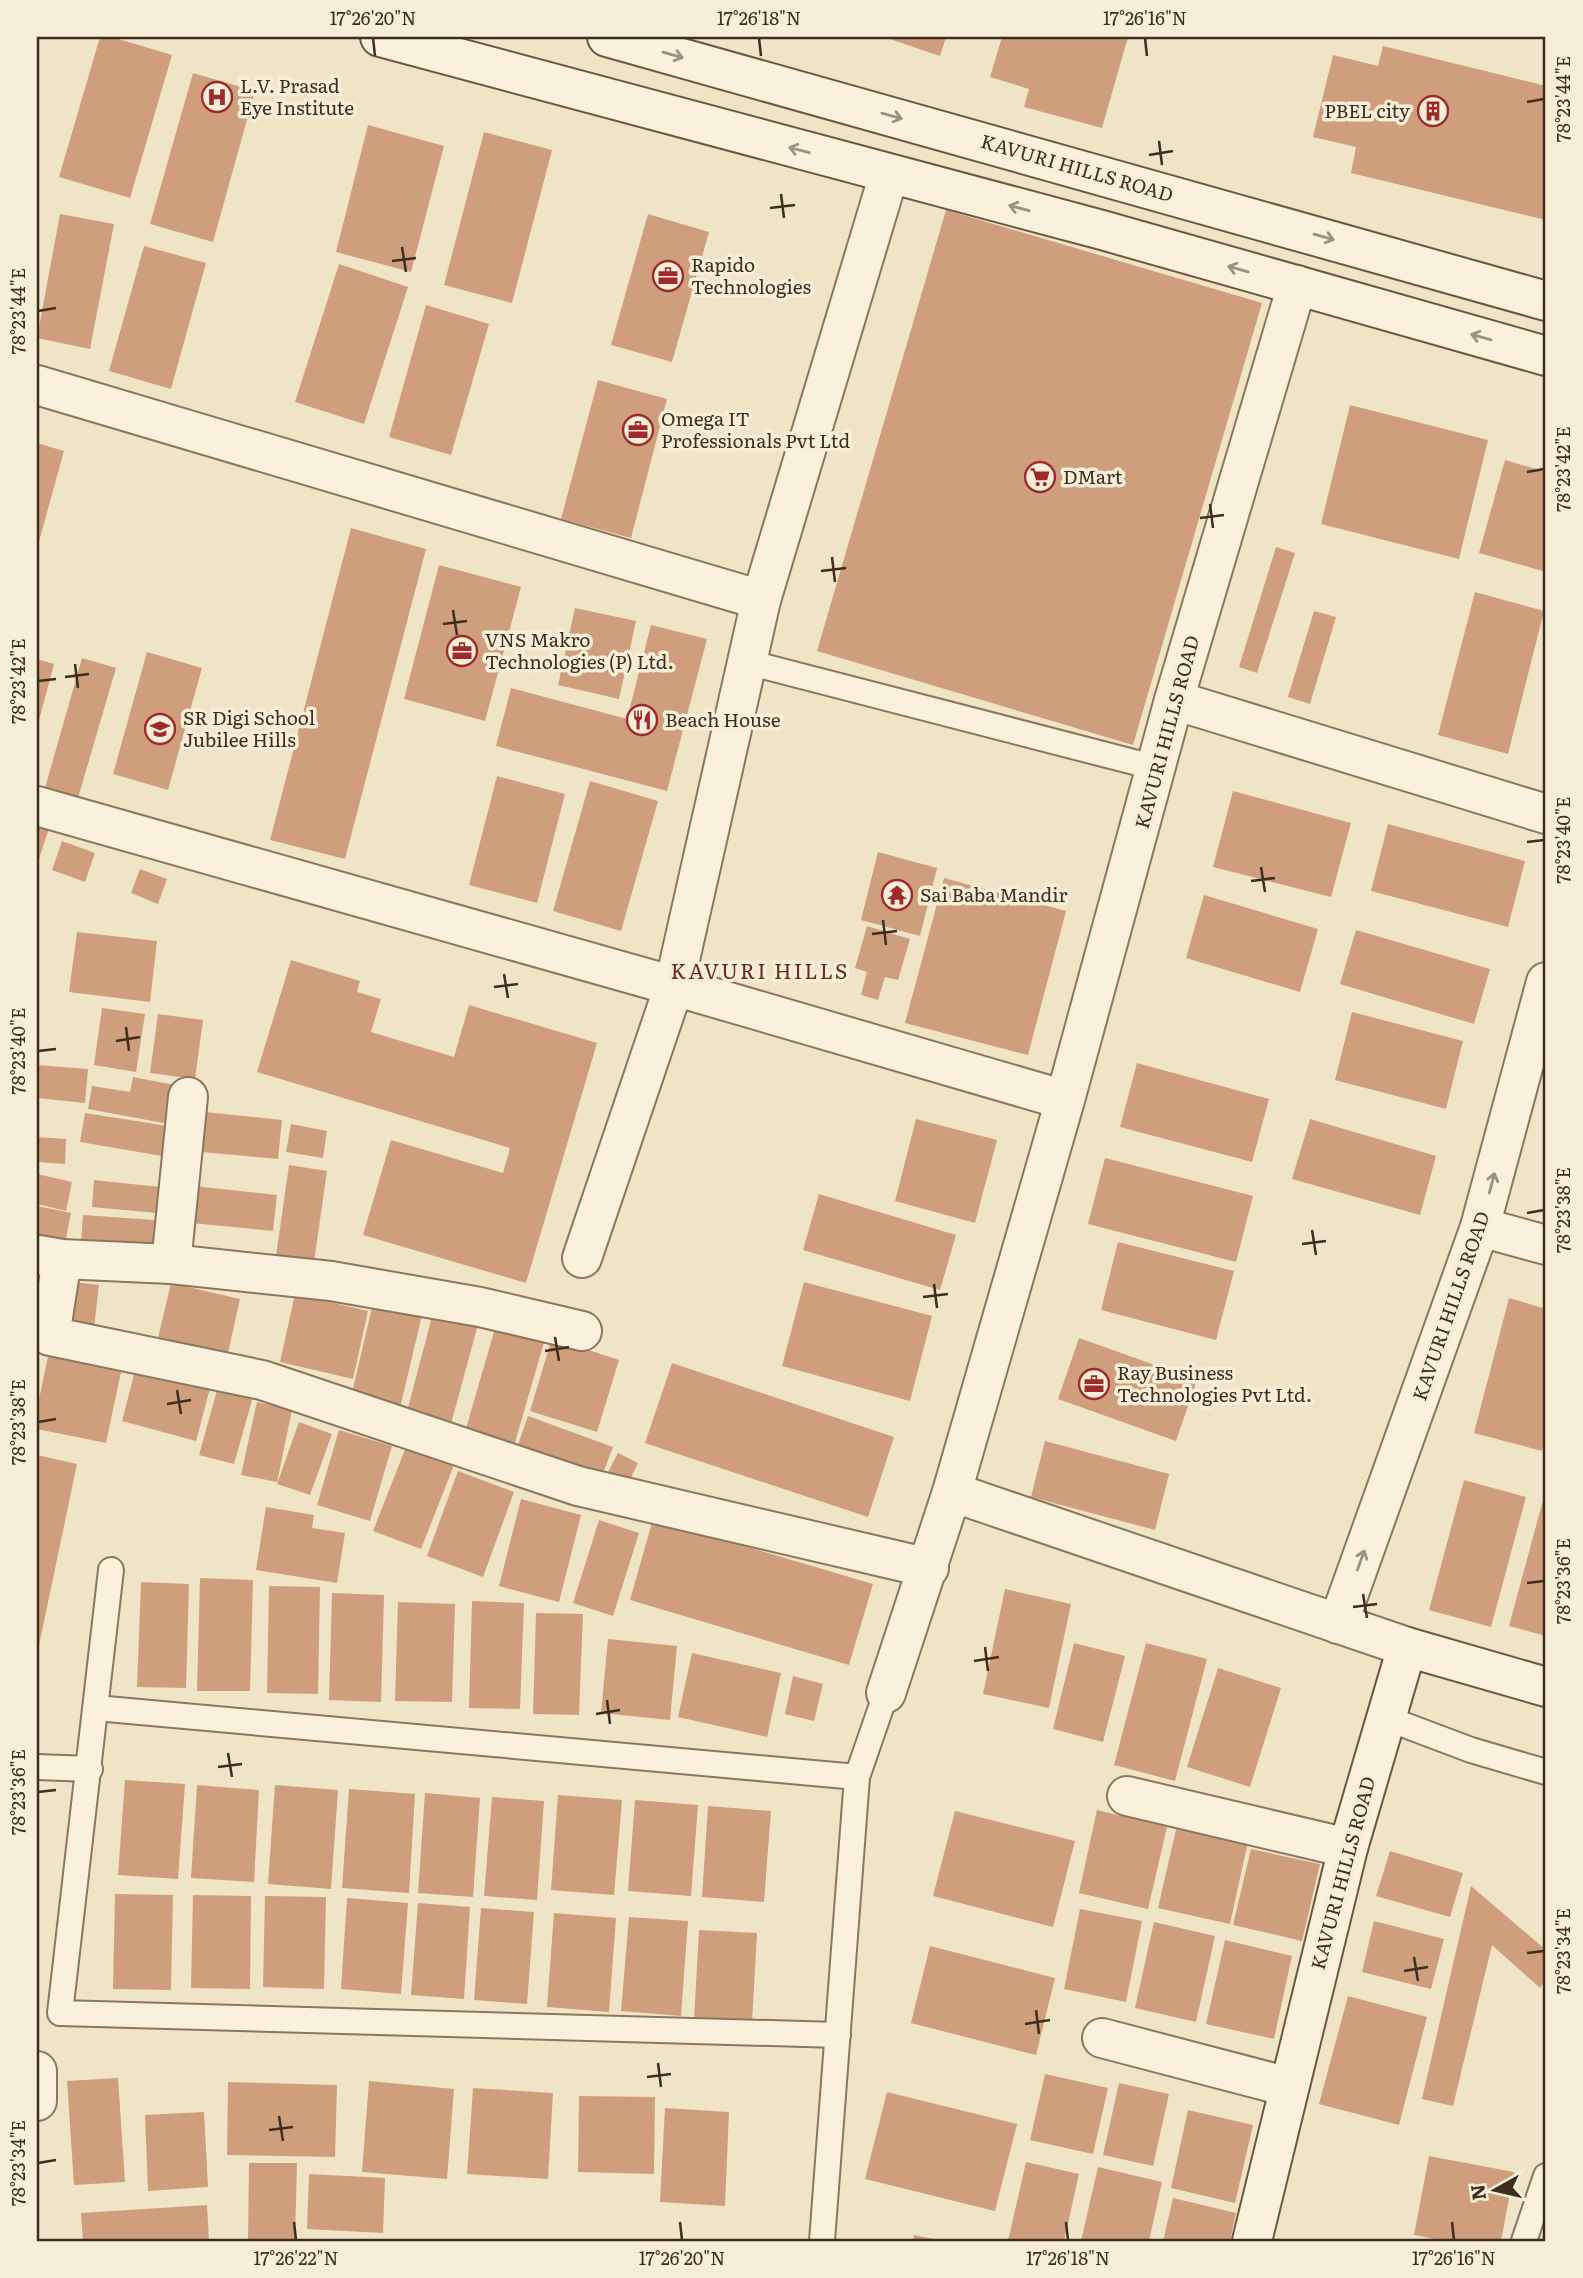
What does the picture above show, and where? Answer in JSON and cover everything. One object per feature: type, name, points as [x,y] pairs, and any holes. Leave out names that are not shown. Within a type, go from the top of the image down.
[{"type":"street","points":[[380,37],[1102,230],[1546,356]]},
{"type":"street","name":"KAVURI HILLS ROAD","points":[[607,37],[1546,301]]},
{"type":"street","points":[[583,1258],[674,986],[761,600],[889,174]]},
{"type":"street","name":"KAVURI HILLS ROAD","points":[[886,1693],[952,1492],[1065,1100],[1174,700],[1297,285]]},
{"type":"street","points":[[37,385],[761,600]]},
{"type":"street","points":[[1174,700],[1546,814]]},
{"type":"street","points":[[37,806],[1065,1100]]},
{"type":"street","name":"KAVURI HILLS ROAD","points":[[1338,1624],[1480,1227],[1546,982]]},
{"type":"street","points":[[171,1265],[188,1097]]},
{"type":"street","points":[[1480,1227],[1546,1245]]},
{"type":"street","points":[[582,1331],[480,1307],[331,1281],[171,1265],[50,1257],[50,1336],[262,1380],[578,1486],[929,1568]]},
{"type":"street","points":[[952,1492],[1407,1647],[1546,1687]]},
{"type":"street","name":"KAVURI HILLS ROAD","points":[[1252,2241],[1348,1848],[1407,1647]]},
{"type":"street","points":[[1127,1796],[1348,1848]]},
{"type":"street","points":[[1102,2038],[1289,2087]]},
{"type":"street","points":[[37,2071],[37,2101]]},
{"type":"lane","points":[[747,662],[1157,768]]},
{"type":"lane","points":[[111,1570],[60,2013],[838,2035]]},
{"type":"lane","points":[[821,2241],[857,1777],[886,1693]]},
{"type":"lane","points":[[96,1708],[857,1777]]},
{"type":"lane","points":[[1386,1718],[1471,1750],[1546,1772]]},
{"type":"lane","points":[[37,1768],[90,1769]]},
{"type":"lane","points":[[1524,2241],[1546,2176]]},
{"type":"building","points":[[100,37],[112,37],[172,55],[130,198],[59,177]]},
{"type":"building","points":[[884,37],[946,37],[940,56]]},
{"type":"building","points":[[1002,37],[1128,37],[1102,128],[1024,107],[1029,89],[990,77]]},
{"type":"building","name":"PBEL city","points":[[1383,46],[1546,86],[1546,220],[1351,173],[1356,147],[1313,137],[1333,55],[1378,66]]},
{"type":"building","points":[[193,73],[255,91],[213,242],[150,224]]},
{"type":"building","points":[[368,125],[444,146],[411,272],[336,252]]},
{"type":"building","points":[[484,132],[552,150],[512,303],[444,285]]},
{"type":"building","name":"DMart","points":[[946,210],[1262,303],[1133,745],[817,651]]},
{"type":"building","points":[[60,214],[114,224],[90,349],[37,338]]},
{"type":"building","points":[[648,214],[709,232],[672,362],[611,345]]},
{"type":"building","points":[[144,246],[206,263],[171,389],[109,371]]},
{"type":"building","points":[[339,264],[408,287],[364,424],[295,402]]},
{"type":"building","points":[[426,305],[489,324],[451,455],[389,437]]},
{"type":"building","points":[[598,380],[667,399],[631,538],[561,519]]},
{"type":"building","points":[[1350,405],[1488,440],[1459,559],[1321,524]]},
{"type":"building","points":[[37,443],[64,451],[38,545],[37,545]]},
{"type":"building","points":[[1505,460],[1546,472],[1546,572],[1479,553]]},
{"type":"building","points":[[351,528],[426,549],[345,859],[270,840]]},
{"type":"building","points":[[1276,547],[1295,553],[1257,673],[1239,667]]},
{"type":"building","points":[[439,565],[521,587],[485,721],[404,699]]},
{"type":"building","points":[[1475,592],[1544,611],[1508,754],[1438,735]]},
{"type":"building","points":[[575,608],[636,621],[619,699],[558,685]]},
{"type":"building","points":[[1314,611],[1336,617],[1310,704],[1288,697]]},
{"type":"building","points":[[651,625],[707,639],[667,791],[496,746],[511,688],[627,719]]},
{"type":"building","points":[[147,652],[202,668],[168,790],[113,774]]},
{"type":"building","points":[[82,658],[116,668],[78,798],[45,788]]},
{"type":"building","points":[[37,659],[54,664],[38,724],[37,724]]},
{"type":"building","points":[[497,776],[565,794],[537,903],[469,885]]},
{"type":"building","points":[[590,781],[658,801],[621,931],[553,911]]},
{"type":"building","points":[[1233,791],[1351,823],[1331,897],[1213,867]]},
{"type":"building","points":[[37,814],[52,819],[37,865]]},
{"type":"building","points":[[1388,824],[1525,861],[1508,927],[1371,891]]},
{"type":"building","points":[[62,841],[95,853],[85,882],[52,870]]},
{"type":"building","points":[[878,852],[937,868],[920,936],[861,920]]},
{"type":"building","points":[[140,869],[167,879],[158,904],[131,893]]},
{"type":"building","points":[[944,878],[1066,911],[1028,1055],[905,1023]]},
{"type":"building","points":[[1204,895],[1318,929],[1300,992],[1186,958]]},
{"type":"building","points":[[867,926],[910,939],[898,980],[885,977],[878,1000],[861,995],[867,972],[855,968]]},
{"type":"building","points":[[1356,930],[1490,969],[1474,1024],[1340,984]]},
{"type":"building","points":[[77,932],[157,941],[150,1002],[69,992]]},
{"type":"building","points":[[291,960],[360,981],[357,992],[381,999],[371,1032],[454,1057],[469,1005],[597,1043],[526,1283],[363,1235],[391,1140],[503,1173],[510,1148],[257,1072]]},
{"type":"building","points":[[102,1008],[145,1014],[136,1072],[94,1065]]},
{"type":"building","points":[[1352,1012],[1463,1041],[1446,1109],[1335,1080]]},
{"type":"building","points":[[158,1014],[203,1020],[195,1079],[150,1073]]},
{"type":"building","points":[[1137,1063],[1269,1099],[1252,1162],[1120,1127]]},
{"type":"building","points":[[37,1065],[88,1069],[85,1103],[37,1098]]},
{"type":"building","points":[[133,1077],[180,1086],[174,1125],[88,1109],[92,1086],[130,1092]]},
{"type":"building","points":[[205,1112],[282,1120],[278,1159],[202,1152]]},
{"type":"building","points":[[85,1113],[174,1127],[168,1157],[80,1142]]},
{"type":"building","points":[[916,1119],[997,1140],[975,1223],[895,1201]]},
{"type":"building","points":[[1310,1119],[1436,1156],[1420,1215],[1292,1179]]},
{"type":"building","points":[[291,1124],[327,1131],[323,1158],[286,1152]]},
{"type":"building","points":[[37,1137],[66,1139],[65,1164],[37,1162]]},
{"type":"building","points":[[1105,1158],[1253,1196],[1236,1262],[1088,1224]]},
{"type":"building","points":[[289,1165],[327,1171],[314,1262],[276,1256]]},
{"type":"building","points":[[37,1174],[72,1182],[66,1211],[37,1204]]},
{"type":"building","points":[[94,1180],[160,1187],[157,1213],[92,1207]]},
{"type":"building","points":[[185,1185],[277,1195],[273,1231],[181,1222]]},
{"type":"building","points":[[819,1194],[956,1235],[940,1290],[803,1250]]},
{"type":"building","points":[[37,1206],[71,1213],[63,1254],[37,1248]]},
{"type":"building","points":[[83,1215],[155,1220],[154,1250],[81,1245]]},
{"type":"building","points":[[1118,1242],[1234,1271],[1216,1340],[1101,1310]]},
{"type":"building","points":[[66,1281],[99,1285],[94,1327],[60,1323]]},
{"type":"building","points":[[804,1282],[932,1316],[910,1401],[782,1366]]},
{"type":"building","points":[[171,1283],[240,1299],[228,1353],[158,1338]]},
{"type":"building","points":[[295,1294],[368,1311],[353,1379],[280,1362]]},
{"type":"building","points":[[1509,1298],[1546,1309],[1546,1433],[1542,1451],[1474,1433]]},
{"type":"building","points":[[374,1299],[423,1311],[399,1412],[350,1401]]},
{"type":"building","points":[[435,1305],[480,1317],[448,1435],[404,1423]]},
{"type":"building","points":[[496,1325],[545,1339],[514,1446],[465,1432]]},
{"type":"building","points":[[552,1338],[619,1360],[597,1432],[530,1411]]},
{"type":"building","points":[[1079,1338],[1197,1380],[1176,1441],[1058,1399]]},
{"type":"building","points":[[48,1356],[121,1372],[106,1443],[37,1429],[37,1409]]},
{"type":"building","points":[[137,1363],[212,1381],[196,1441],[122,1421]]},
{"type":"building","points":[[672,1363],[894,1437],[868,1517],[645,1443]]},
{"type":"building","points":[[219,1383],[254,1393],[234,1464],[199,1455]]},
{"type":"building","points":[[257,1402],[292,1410],[277,1482],[241,1475]]},
{"type":"building","points":[[528,1416],[613,1447],[599,1484],[515,1453]]},
{"type":"building","points":[[299,1422],[332,1434],[310,1495],[277,1484]]},
{"type":"building","points":[[339,1430],[392,1446],[370,1521],[317,1505]]},
{"type":"building","points":[[1045,1441],[1169,1474],[1155,1530],[1031,1497]]},
{"type":"building","points":[[406,1447],[454,1465],[421,1549],[373,1531]]},
{"type":"building","points":[[618,1453],[638,1463],[624,1492],[603,1482]]},
{"type":"building","points":[[37,1455],[77,1464],[38,1650],[37,1650]]},
{"type":"building","points":[[458,1471],[514,1492],[483,1577],[427,1556]]},
{"type":"building","points":[[1464,1480],[1526,1497],[1491,1627],[1429,1610]]},
{"type":"building","points":[[1546,1489],[1546,1636],[1509,1626]]},
{"type":"building","points":[[521,1499],[581,1515],[559,1602],[499,1586]]},
{"type":"building","points":[[266,1507],[314,1515],[312,1528],[345,1533],[337,1583],[256,1570]]},
{"type":"building","points":[[653,1519],[873,1584],[849,1665],[630,1600]]},
{"type":"building","points":[[599,1520],[639,1533],[613,1616],[573,1603]]},
{"type":"building","points":[[200,1578],[253,1580],[250,1691],[197,1691]]},
{"type":"building","points":[[141,1582],[189,1584],[186,1688],[137,1687]]},
{"type":"building","points":[[269,1586],[320,1587],[318,1694],[267,1693]]},
{"type":"building","points":[[1005,1589],[1071,1604],[1049,1708],[983,1694]]},
{"type":"building","points":[[332,1593],[384,1595],[381,1702],[329,1700]]},
{"type":"building","points":[[472,1601],[524,1603],[520,1709],[469,1708]]},
{"type":"building","points":[[398,1602],[455,1604],[452,1702],[395,1701]]},
{"type":"building","points":[[536,1613],[583,1614],[579,1715],[533,1714]]},
{"type":"building","points":[[608,1639],[677,1646],[670,1720],[601,1713]]},
{"type":"building","points":[[1074,1643],[1125,1656],[1103,1742],[1053,1729]]},
{"type":"building","points":[[1146,1643],[1207,1659],[1175,1781],[1114,1765]]},
{"type":"building","points":[[692,1653],[781,1673],[767,1737],[678,1717]]},
{"type":"building","points":[[1218,1668],[1281,1688],[1250,1787],[1187,1767]]},
{"type":"building","points":[[793,1676],[823,1684],[814,1721],[785,1714]]},
{"type":"building","points":[[125,1780],[185,1784],[178,1879],[118,1875]]},
{"type":"building","points":[[197,1785],[259,1790],[254,1882],[191,1878]]},
{"type":"building","points":[[275,1785],[338,1790],[331,1889],[268,1884]]},
{"type":"building","points":[[349,1789],[415,1794],[409,1893],[342,1888]]},
{"type":"building","points":[[425,1793],[480,1798],[473,1897],[418,1893]]},
{"type":"building","points":[[558,1795],[622,1800],[614,1895],[551,1890]]},
{"type":"building","points":[[492,1797],[544,1801],[537,1900],[484,1896]]},
{"type":"building","points":[[635,1800],[698,1805],[691,1896],[628,1891]]},
{"type":"building","points":[[708,1806],[771,1811],[764,1902],[702,1897]]},
{"type":"building","points":[[1097,1810],[1167,1827],[1148,1909],[1079,1893]]},
{"type":"building","points":[[955,1811],[1075,1841],[1053,1927],[933,1896]]},
{"type":"building","points":[[1178,1821],[1249,1837],[1230,1924],[1158,1908]]},
{"type":"building","points":[[1251,1849],[1320,1864],[1302,1941],[1233,1925]]},
{"type":"building","points":[[1390,1851],[1463,1873],[1450,1917],[1376,1896]]},
{"type":"building","points":[[1471,1886],[1546,1950],[1546,1979],[1540,1988],[1492,1945],[1453,2106],[1422,2099]]},
{"type":"building","points":[[115,1894],[173,1895],[171,1990],[113,1989]]},
{"type":"building","points":[[193,1895],[251,1896],[250,1989],[191,1988]]},
{"type":"building","points":[[265,1896],[326,1897],[324,1989],[263,1987]]},
{"type":"building","points":[[347,1898],[408,1903],[401,1994],[341,1989]]},
{"type":"building","points":[[418,1903],[470,1907],[464,1999],[411,1995]]},
{"type":"building","points":[[481,1908],[534,1912],[527,2004],[474,2000]]},
{"type":"building","points":[[1080,1909],[1142,1921],[1126,2002],[1064,1989]]},
{"type":"building","points":[[554,1913],[616,1918],[609,2012],[547,2007]]},
{"type":"building","points":[[629,1917],[688,1921],[681,2016],[621,2011]]},
{"type":"building","points":[[1374,1921],[1444,1939],[1431,1989],[1362,1972]]},
{"type":"building","points":[[1154,1922],[1215,1936],[1196,2022],[1135,2008]]},
{"type":"building","points":[[699,1930],[757,1933],[752,2022],[694,2019]]},
{"type":"building","points":[[1225,1940],[1292,1956],[1274,2039],[1206,2024]]},
{"type":"building","points":[[930,1946],[1055,1978],[1036,2055],[911,2023]]},
{"type":"building","points":[[1348,1996],[1427,2017],[1399,2125],[1319,2104]]},
{"type":"building","points":[[1045,2074],[1108,2088],[1093,2154],[1030,2140]]},
{"type":"building","points":[[118,2078],[125,2182],[74,2185],[67,2081]]},
{"type":"building","points":[[369,2081],[454,2089],[447,2179],[362,2172]]},
{"type":"building","points":[[228,2082],[337,2085],[335,2157],[227,2155]]},
{"type":"building","points":[[1119,2083],[1169,2094],[1153,2166],[1103,2155]]},
{"type":"building","points":[[473,2088],[553,2093],[548,2179],[467,2174]]},
{"type":"building","points":[[887,2092],[1017,2124],[995,2211],[865,2179]]},
{"type":"building","points":[[579,2096],[655,2097],[654,2174],[578,2172]]},
{"type":"building","points":[[665,2108],[729,2112],[725,2206],[660,2202]]},
{"type":"building","points":[[1188,2110],[1253,2125],[1235,2203],[1171,2188]]},
{"type":"building","points":[[204,2112],[208,2187],[148,2191],[145,2115]]},
{"type":"building","points":[[1429,2156],[1514,2172],[1501,2241],[1445,2241],[1414,2235]]},
{"type":"building","points":[[1026,2162],[1079,2174],[1064,2241],[1008,2241]]},
{"type":"building","points":[[249,2163],[297,2163],[295,2241],[248,2241]]},
{"type":"building","points":[[1098,2167],[1162,2182],[1149,2241],[1081,2241]]},
{"type":"building","points":[[309,2174],[385,2178],[383,2233],[307,2229]]},
{"type":"building","points":[[1173,2198],[1236,2213],[1230,2241],[1163,2241]]},
{"type":"building","points":[[207,2205],[209,2241],[83,2241],[81,2213]]},
{"type":"building","points":[[914,2235],[938,2240],[938,2241],[913,2241]]},
{"type":"place","name":"L.V. Prasad Eye Institute","points":[[217,97]]},
{"type":"place","name":"PBEL city","points":[[1433,111]]},
{"type":"place","name":"Rapido Technologies","points":[[668,276]]},
{"type":"place","name":"Omega IT Professionals Pvt Ltd","points":[[638,430]]},
{"type":"place","name":"DMart","points":[[1040,477]]},
{"type":"place","name":"VNS Makro Technologies (P) Ltd.","points":[[462,651]]},
{"type":"place","name":"Beach House","points":[[642,720]]},
{"type":"place","name":"SR Digi School Jubilee Hills","points":[[160,729]]},
{"type":"place","name":"Sai Baba Mandir","points":[[897,895]]},
{"type":"place","name":"Ray Business Technologies Pvt Ltd.","points":[[1094,1384]]},
{"type":"district","name":"KAVURI HILLS","points":[[760,972]]}]
